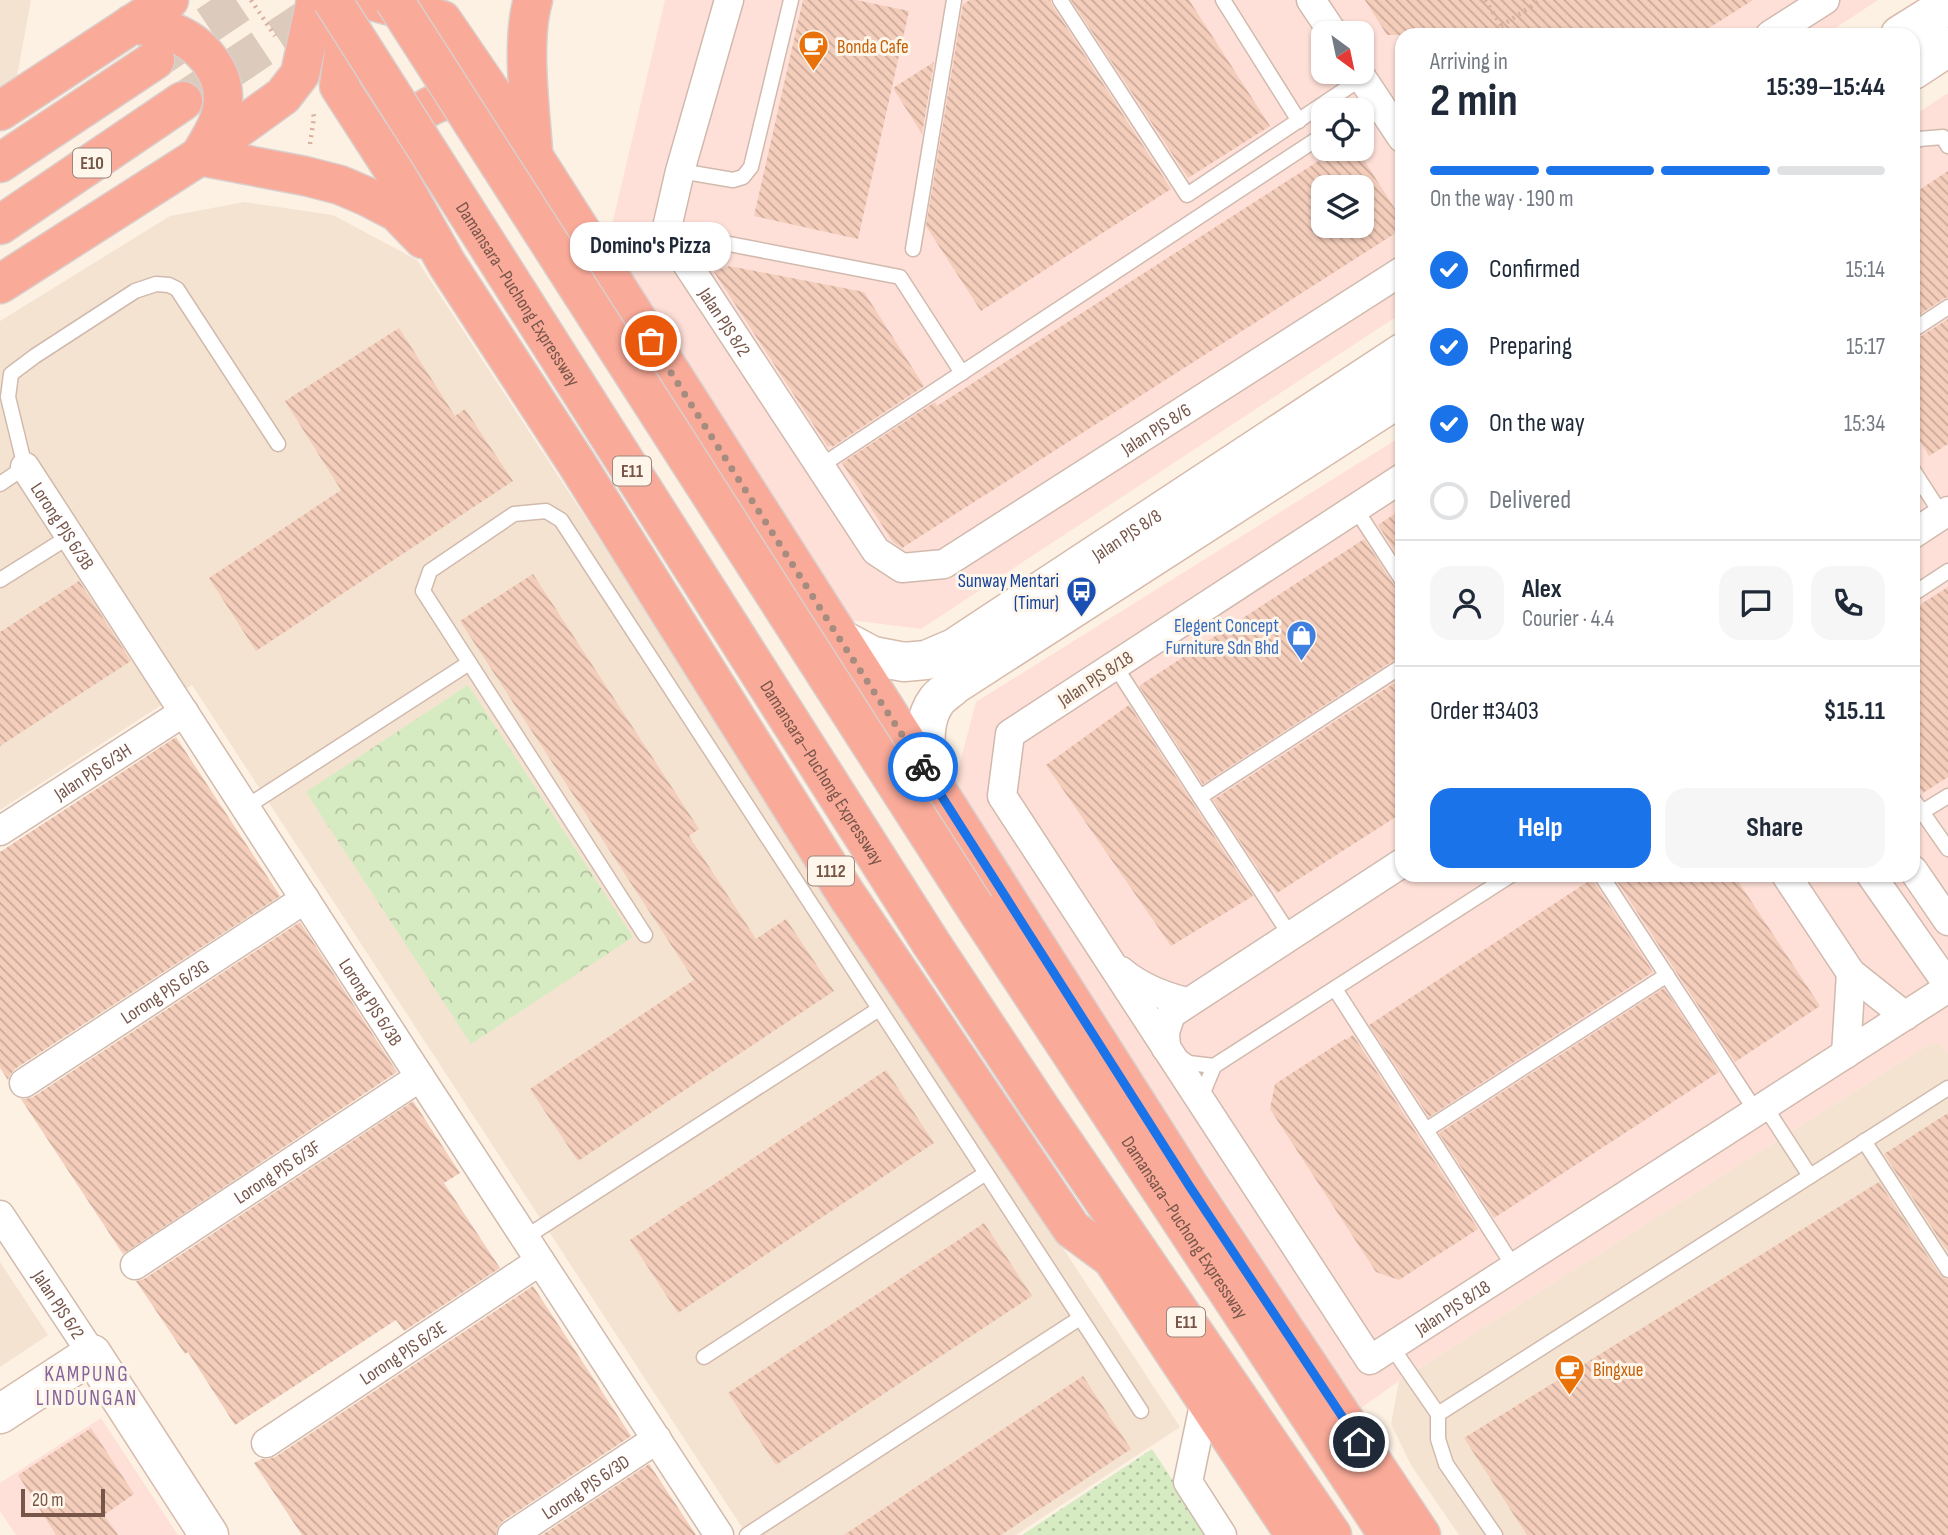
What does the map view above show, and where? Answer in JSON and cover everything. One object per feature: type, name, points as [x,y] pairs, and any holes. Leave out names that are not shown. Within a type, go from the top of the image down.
[{"type":"highway","points":[[0,111],[137,12],[169,0]]},
{"type":"highway","points":[[0,284],[200,156],[283,96],[300,74],[316,0]]},
{"type":"highway","name":"Damansara–Puchong Expressway","points":[[332,0],[931,943],[1332,1535]]},
{"type":"highway","points":[[351,0],[339,86],[399,179],[447,264]]},
{"type":"highway","points":[[368,0],[442,20],[509,118],[1190,1187],[1421,1535]]},
{"type":"highway","name":"Damansara–Puchong Expressway","points":[[394,0],[975,907],[1388,1535]]},
{"type":"highway","points":[[533,0],[529,12],[528,53],[533,157]]},
{"type":"highway","points":[[137,12],[154,27],[198,46],[213,65],[221,82],[223,100],[217,125],[200,156]]},
{"type":"highway","name":"E10","points":[[0,163],[155,60]]},
{"type":"highway","points":[[399,179],[400,145],[404,132],[414,119],[435,102],[474,98],[489,104],[509,118]]},
{"type":"highway","name":"E10","points":[[0,225],[183,101]]},
{"type":"highway","points":[[200,156],[305,176],[340,185],[368,197],[397,212],[447,264]]},
{"type":"highway","name":"1112","points":[[447,264],[578,464],[846,894],[1073,1229],[1110,1257]]},
{"type":"highway","points":[[1041,1109],[1110,1257],[1295,1535]]},
{"type":"street","points":[[666,232],[680,171],[729,0]]},
{"type":"street","points":[[1311,0],[1325,21]]},
{"type":"street","points":[[1781,28],[1825,0]]},
{"type":"street","points":[[1911,28],[1948,5]]},
{"type":"street","points":[[1920,65],[1948,47]]},
{"type":"street","points":[[1364,90],[1395,129]]},
{"type":"street","name":"Jalan PJS 8/2","points":[[666,232],[876,551],[902,568]]},
{"type":"street","name":"Jalan PJS 8/6","points":[[902,568],[944,564],[1395,275]]},
{"type":"street","name":"Jalan PJS 8/8","points":[[839,638],[873,656],[904,662],[926,660],[954,648],[1395,358]]},
{"type":"street","name":"Jalan PJS 8/8","points":[[927,773],[925,737],[929,716],[937,700],[954,685],[1395,401]]},
{"type":"street","name":"Lorong PJS 6/3B","points":[[25,467],[719,1535]]},
{"type":"street","name":"Jalan PJS 8/18","points":[[1395,482],[1010,734],[1002,796],[1370,1360],[1948,987]]},
{"type":"street","points":[[1920,529],[1945,513]]},
{"type":"street","name":"Jalan PJS 6/3H","points":[[0,831],[184,712]]},
{"type":"street","points":[[1166,1048],[1165,1032],[1171,1014],[1395,868]]},
{"type":"street","points":[[1920,880],[1948,921]]},
{"type":"street","points":[[1791,882],[1851,973],[1905,1016]]},
{"type":"street","points":[[1876,882],[1948,987]]},
{"type":"street","name":"Lorong PJS 6/3G","points":[[24,1083],[305,898]]},
{"type":"street","name":"Jalan PJS 8/18","points":[[1112,964],[1140,986],[1187,1002]]},
{"type":"street","points":[[1846,1054],[1851,973]]},
{"type":"street","name":"Lorong PJS 6/3F","points":[[135,1265],[420,1077]]},
{"type":"street","name":"Jalan PJS 6/2","points":[[0,1215],[209,1535]]},
{"type":"street","name":"Lorong PJS 6/3E","points":[[266,1443],[540,1261]]},
{"type":"street","points":[[0,1414],[92,1354]]},
{"type":"street","points":[[1205,1400],[1188,1482],[1222,1535]]},
{"type":"street","name":"Lorong PJS 6/3D","points":[[512,1535],[657,1439]]},
{"type":"lane","points":[[680,171],[733,180],[743,177],[751,167],[791,0]]},
{"type":"lane","points":[[914,249],[954,0]]},
{"type":"lane","points":[[1060,0],[1186,195],[1299,121],[1364,90]]},
{"type":"lane","points":[[1223,0],[1299,121]]},
{"type":"lane","points":[[1920,139],[1942,137],[1948,146]]},
{"type":"lane","points":[[819,467],[1311,143]]},
{"type":"lane","points":[[666,232],[900,277],[962,373]]},
{"type":"lane","points":[[0,484],[25,467],[8,397],[11,374],[135,291],[156,284],[177,289],[278,444]]},
{"type":"lane","points":[[1920,325],[1948,307]]},
{"type":"lane","points":[[1920,479],[1945,513]]},
{"type":"lane","points":[[1355,508],[1395,569]]},
{"type":"lane","points":[[645,935],[423,591],[430,570],[514,514],[546,511],[561,520],[1141,1411]]},
{"type":"lane","points":[[0,580],[70,536]]},
{"type":"lane","points":[[1920,589],[1948,571]]},
{"type":"lane","points":[[246,807],[469,663]]},
{"type":"lane","points":[[1115,666],[1290,936]]},
{"type":"lane","points":[[1200,797],[1395,671]]},
{"type":"lane","points":[[1922,812],[1948,796]]},
{"type":"lane","points":[[1920,809],[1948,849]]},
{"type":"lane","points":[[1200,1100],[1214,1066],[1500,882]]},
{"type":"lane","points":[[1606,882],[1667,975],[1810,1176]]},
{"type":"lane","points":[[1426,1130],[1667,975]]},
{"type":"lane","points":[[1335,989],[1514,1267]]},
{"type":"lane","points":[[526,1237],[879,1009]]},
{"type":"lane","points":[[1166,1048],[1189,1063],[1214,1066]]},
{"type":"lane","points":[[1438,1414],[1948,1088]]},
{"type":"lane","points":[[1864,1141],[1948,1270]]},
{"type":"lane","points":[[704,1357],[986,1173]]},
{"type":"lane","points":[[747,1535],[1080,1318]]},
{"type":"lane","points":[[1391,1346],[1438,1414],[1438,1438],[1446,1464],[1495,1535]]},
{"type":"path","points":[[1485,0],[1502,26],[1541,0]]},
{"type":"shaded area","points":[[0,0],[31,0],[16,82],[0,92]]},
{"type":"shaded area","points":[[665,0],[1878,0],[1836,28],[1395,28],[1395,318],[921,629],[850,620],[607,246]]},
{"type":"shaded area","points":[[1948,93],[1948,1054],[1941,1044],[1929,1044],[1399,1381],[1361,1408],[953,789],[976,702],[1395,440],[1395,882],[1920,882],[1920,111]]},
{"type":"shaded area","points":[[244,202],[333,215],[417,260],[1180,1427],[1016,1535],[747,1535],[192,685],[0,810],[0,321],[170,216]]},
{"type":"shaded area","points":[[1929,1044],[1941,1044],[1948,1054],[1948,1535],[1459,1535],[1411,1465],[1391,1424],[1399,1381]]},
{"type":"shaded area","points":[[0,1262],[48,1335],[0,1367]]},
{"type":"shaded area","points":[[101,1418],[178,1535],[16,1535],[0,1511],[0,1483]]},
{"type":"green space","points":[[468,685],[633,937],[471,1044],[306,792]]},
{"type":"green space","points":[[1152,1449],[1209,1535],[1022,1535]]},
{"type":"building","points":[[803,0],[856,0],[909,11],[858,239],[754,216]]},
{"type":"building","points":[[970,0],[1050,0],[1171,189],[981,311],[926,226],[963,4]]},
{"type":"building","points":[[1071,0],[1189,0],[1270,126],[1188,178]]},
{"type":"building","points":[[1365,0],[1753,0],[1709,28],[1395,28],[1395,35],[1387,35]]},
{"type":"building","points":[[934,62],[922,134],[893,88]]},
{"type":"building","points":[[1318,161],[1365,161],[1373,175],[1311,175],[1311,238],[1374,238],[1374,176],[1395,209],[1395,233],[902,548],[893,542],[842,463],[935,402],[937,406]]},
{"type":"building","points":[[1948,171],[1948,297],[1920,314],[1920,189]]},
{"type":"building","points":[[729,266],[864,292],[924,386],[832,447],[828,447],[714,272]]},
{"type":"building","points":[[1948,319],[1948,444],[1929,456],[1920,441],[1920,337]]},
{"type":"building","points":[[399,328],[455,416],[465,409],[513,481],[256,651],[209,578],[341,490],[285,401]]},
{"type":"building","points":[[1395,514],[1395,551],[1378,525]]},
{"type":"building","points":[[1364,539],[1395,586],[1395,659],[1203,784],[1139,686]]},
{"type":"building","points":[[533,574],[699,829],[689,836],[756,939],[786,919],[834,991],[578,1161],[530,1089],[694,980],[460,621]]},
{"type":"building","points":[[79,581],[131,661],[0,746],[0,632]]},
{"type":"building","points":[[1948,587],[1948,777],[1923,793],[1920,788],[1920,605]]},
{"type":"building","points":[[1395,683],[1395,817],[1277,893],[1213,800]]},
{"type":"building","points":[[1129,705],[1253,896],[1171,946],[1046,765]]},
{"type":"building","points":[[176,737],[280,896],[15,1069],[8,1080],[0,1068],[0,852]]},
{"type":"building","points":[[1587,882],[1594,882],[1653,972],[1429,1117],[1369,1025]]},
{"type":"building","points":[[1618,882],[1739,882],[1820,1006],[1735,1062]]},
{"type":"building","points":[[300,922],[397,1072],[123,1254],[21,1099],[33,1097]]},
{"type":"building","points":[[1664,988],[1719,1072],[1494,1218],[1439,1133]]},
{"type":"building","points":[[1353,1035],[1478,1229],[1399,1280],[1376,1272],[1270,1109],[1275,1084]]},
{"type":"building","points":[[886,1070],[934,1143],[678,1313],[630,1240]]},
{"type":"building","points":[[413,1101],[460,1173],[444,1183],[500,1268],[404,1331],[396,1320],[235,1425],[188,1352],[185,1354],[136,1281],[144,1279]]},
{"type":"building","points":[[1948,1113],[1948,1252],[1884,1154]]},
{"type":"building","points":[[1879,1182],[1940,1275],[1948,1280],[1948,1535],[1527,1535],[1464,1438]]},
{"type":"building","points":[[984,1223],[1032,1296],[776,1465],[728,1393]]},
{"type":"building","points":[[533,1286],[631,1436],[503,1521],[496,1535],[302,1535],[254,1463],[275,1457]]},
{"type":"building","points":[[1083,1376],[1131,1449],[1001,1535],[844,1535]]},
{"type":"building","points":[[91,1428],[134,1494],[104,1515],[118,1535],[56,1535],[18,1475]]},
{"type":"building","points":[[649,1464],[696,1535],[542,1535]]},
{"type":"tunnel","points":[[160,57],[245,0]]},
{"type":"tunnel","points":[[183,101],[333,1]]},
{"type":"way so far","points":[[651,341],[923,767]]},
{"type":"place","name":"Bonda Cafe","points":[[814,73]]},
{"type":"place","name":"Domino's Pizza","points":[[651,341]]},
{"type":"place","name":"Sunway Mentari (Timur)","points":[[1082,618]]},
{"type":"place","name":"Elegent Concept Furniture Sdn Bhd","points":[[1302,663]]},
{"type":"place","name":"Bingxue","points":[[1570,1396]]},
{"type":"district","name":"KAMPUNG LINDUNGAN","points":[[87,1386]]},
{"type":"route","points":[[923,767],[1190,1187],[1359,1442]]}]
